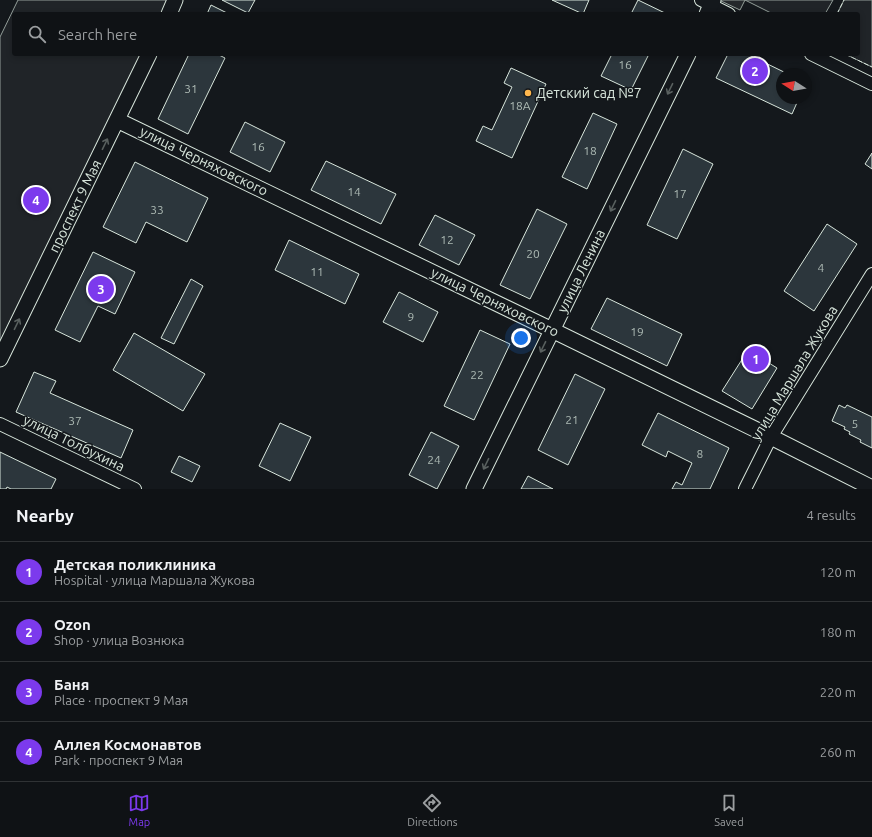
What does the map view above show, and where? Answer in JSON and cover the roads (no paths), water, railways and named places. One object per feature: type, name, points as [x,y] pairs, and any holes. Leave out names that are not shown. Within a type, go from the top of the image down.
[{"type":"street","points":[[169,12],[175,0]]},
{"type":"street","points":[[708,5],[725,12]]},
{"type":"street","name":"проспект 9 Мая","points":[[0,359],[148,56]]},
{"type":"street","name":"улица Ленина","points":[[474,489],[687,56]]},
{"type":"street","points":[[815,56],[872,84]]},
{"type":"street","name":"улица Черняховского","points":[[117,120],[552,330],[872,488]]},
{"type":"street","name":"улица Маршала Жукова","points":[[745,489],[771,437],[872,274]]},
{"type":"street","name":"улица Толбухина","points":[[0,424],[135,489]]},
{"type":"place","name":"Ozon","points":[[755,71]]},
{"type":"place","name":"Детский сад №7","points":[[528,93]]},
{"type":"place","name":"Аллея Космонавтов","points":[[36,200]]},
{"type":"place","name":"Баня","points":[[101,289]]},
{"type":"place","name":"Детская поликлиника","points":[[756,359]]}]
